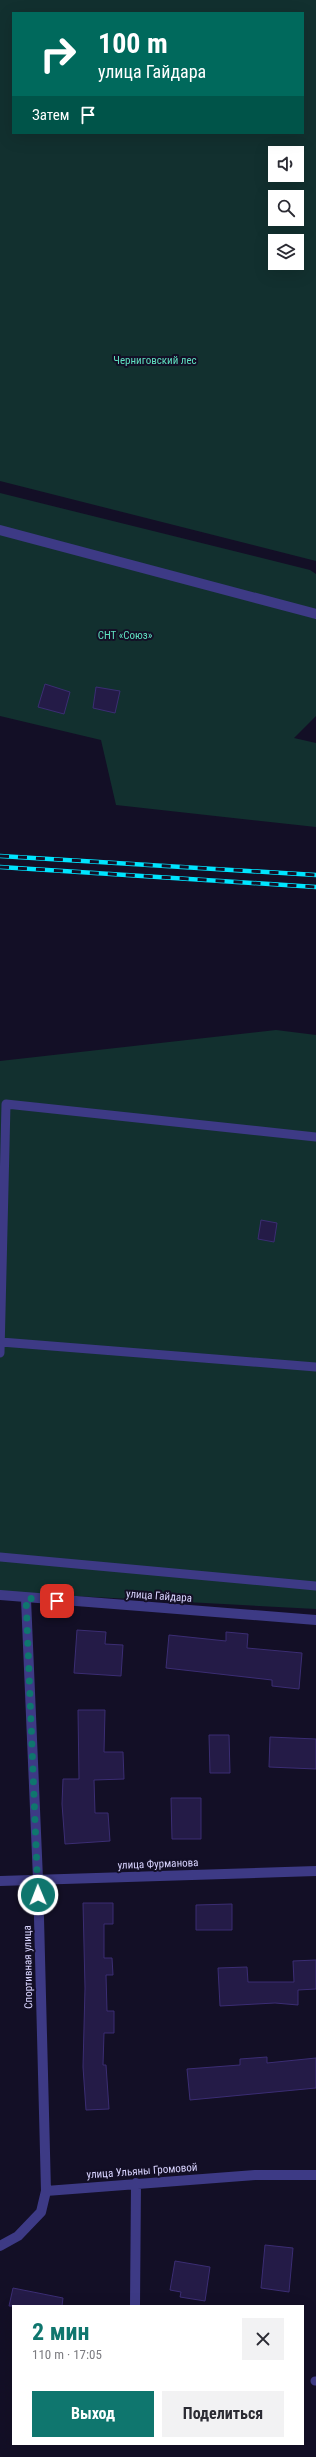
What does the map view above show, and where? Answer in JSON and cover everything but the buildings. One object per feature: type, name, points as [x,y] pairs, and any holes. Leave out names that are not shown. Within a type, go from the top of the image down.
[{"type":"street","points":[[0,530],[316,614]]},
{"type":"street","name":"улица Гайдара","points":[[0,1595],[316,1620]]},
{"type":"street","name":"Спортивная улица","points":[[26,1598],[38,1879],[46,2191]]},
{"type":"street","name":"улица Фурманова","points":[[0,1881],[316,1871]]},
{"type":"street","name":"улица Ульяны Громовой","points":[[46,2191],[255,2175],[316,2175]]},
{"type":"street","points":[[135,2305],[136,2183]]},
{"type":"street","points":[[0,2246],[18,2236],[41,2212],[46,2191]]},
{"type":"lane","points":[[0,1353],[6,1104],[316,1137]]},
{"type":"lane","points":[[1,1342],[316,1367]]},
{"type":"lane","points":[[0,1557],[316,1586]]},
{"type":"green space","name":"Черниговский лес","points":[[0,0],[316,0],[316,561],[0,481]]},
{"type":"green space","name":"СНТ «Союз»","points":[[0,493],[310,570],[316,574],[316,716],[294,738],[316,743],[316,827],[116,805],[101,740],[0,716]]},
{"type":"green space","points":[[276,1030],[316,1035],[316,1609],[0,1592],[0,1061]]},
{"type":"railway","points":[[0,856],[316,875]]},
{"type":"railway","points":[[0,867],[316,887]]},
{"type":"route","points":[[38,1895],[26,1598],[57,1601]]}]
